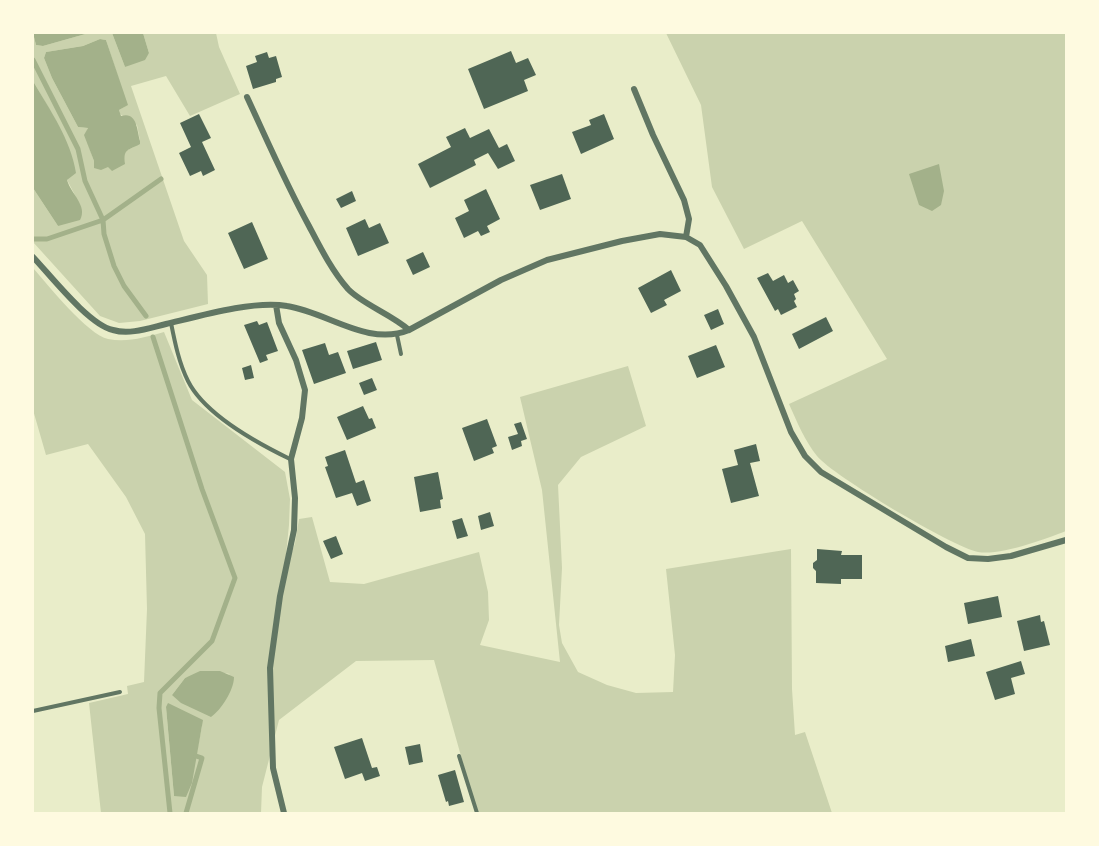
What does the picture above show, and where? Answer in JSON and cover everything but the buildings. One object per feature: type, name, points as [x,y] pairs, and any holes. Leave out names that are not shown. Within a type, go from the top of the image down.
[{"type":"street","points":[[634,89],[684,200],[689,219],[686,237]]},
{"type":"street","points":[[247,97],[298,206],[324,255],[348,289],[360,299],[396,318],[409,330]]},
{"type":"street","points":[[33,257],[93,320],[111,330],[128,332],[260,305],[287,306],[367,332],[397,335],[501,280],[547,260],[660,234],[686,237],[700,245],[726,286],[754,337],[791,432],[805,456],[821,472],[946,548],[968,558],[988,559],[1011,556],[1066,540]]},
{"type":"street","points":[[276,306],[279,323],[296,360],[305,390],[302,418],[291,459],[295,498],[294,530],[280,596],[270,668],[273,768],[284,813]]},
{"type":"lane","points":[[171,323],[179,360],[188,382],[202,402],[224,420],[291,459]]},
{"type":"lane","points":[[397,335],[401,354]]},
{"type":"lane","points":[[33,711],[120,692]]},
{"type":"lane","points":[[459,756],[477,813]]},
{"type":"shaded area","points":[[33,33],[36,45],[43,46],[89,33],[112,33],[125,67],[149,53],[143,33],[216,33],[219,47],[240,94],[190,116],[166,76],[131,86],[184,241],[207,275],[208,304],[140,321],[119,323],[100,316],[33,242],[33,188],[58,226],[76,197],[67,180],[71,175],[55,119],[33,81]],"holes":[[[100,39],[106,40],[127,105],[119,110],[120,114],[137,125],[140,141],[124,154],[94,161],[85,135],[88,128],[78,127],[44,58],[46,52],[83,46]]]},
{"type":"shaded area","points":[[33,33],[89,33],[43,46],[36,45]]},
{"type":"shaded area","points":[[112,33],[143,33],[149,53],[145,60],[125,67]]},
{"type":"shaded area","points":[[666,33],[1066,33],[1066,531],[998,552],[978,552],[945,538],[894,510],[845,479],[817,456],[805,438],[789,404],[887,359],[802,221],[744,249],[712,187],[701,105]]},
{"type":"shaded area","points":[[100,39],[106,40],[128,105],[119,110],[121,116],[130,116],[133,119],[140,141],[140,144],[126,152],[125,164],[112,171],[108,167],[101,170],[94,168],[94,161],[84,135],[88,128],[78,127],[44,58],[46,52],[83,46]]},
{"type":"shaded area","points":[[33,81],[65,137],[76,173],[67,180],[80,205],[82,215],[80,220],[58,226],[33,188]]},
{"type":"shaded area","points":[[939,164],[944,191],[941,205],[932,211],[919,205],[909,174]]},
{"type":"shaded area","points":[[33,268],[79,319],[90,329],[108,339],[136,339],[164,332],[192,400],[285,472],[290,499],[284,575],[295,543],[299,519],[312,517],[330,582],[364,584],[479,552],[488,592],[489,620],[480,645],[560,662],[542,490],[520,397],[628,366],[646,426],[581,457],[558,485],[562,568],[559,625],[562,643],[578,672],[607,685],[636,693],[673,692],[675,655],[666,569],[791,549],[792,689],[795,735],[805,732],[832,813],[477,813],[434,660],[356,661],[279,720],[262,787],[261,813],[101,813],[89,703],[128,694],[127,686],[144,682],[147,609],[145,534],[126,497],[88,444],[46,455],[33,410]],"holes":[[[209,671],[230,674],[172,695],[185,678]],[[166,707],[202,726],[196,756],[174,796]]]},
{"type":"shaded area","points":[[200,671],[220,671],[234,677],[232,688],[226,699],[211,717],[181,703],[172,695],[185,678]]},
{"type":"shaded area","points":[[168,703],[203,720],[192,783],[186,797],[174,796],[166,707]]},
{"type":"waterway","points":[[33,60],[78,149],[85,181],[103,220],[104,234],[114,266],[124,286],[146,316]]},
{"type":"waterway","points":[[33,239],[47,239],[103,220],[161,179]]},
{"type":"waterway","points":[[153,337],[202,489],[235,578],[212,641],[160,693],[159,708],[170,813]]},
{"type":"waterway","points":[[186,813],[202,758],[196,756]]}]
